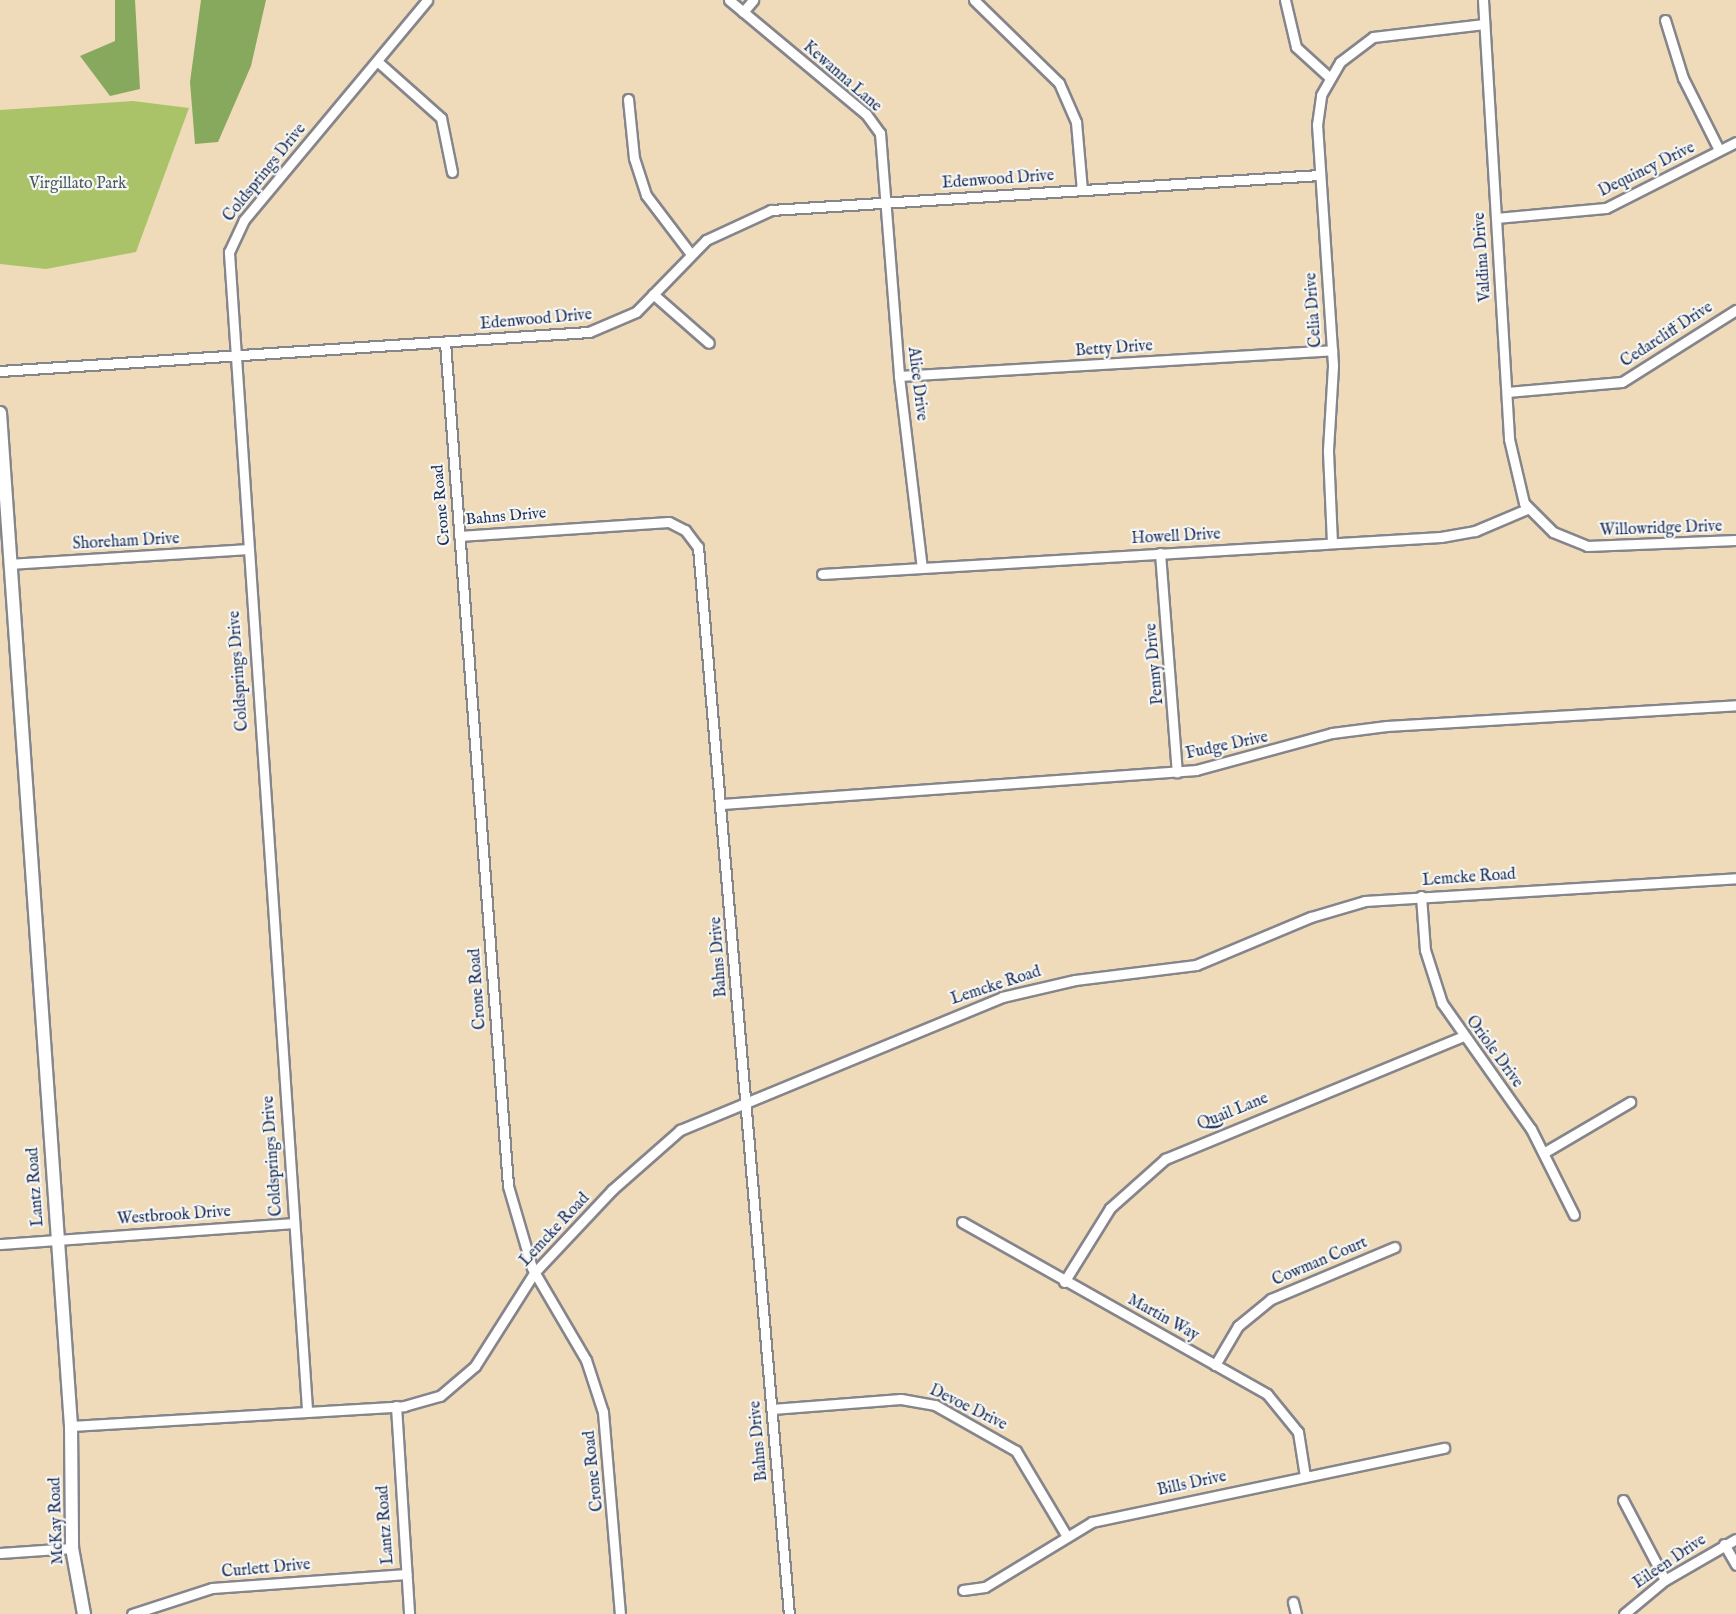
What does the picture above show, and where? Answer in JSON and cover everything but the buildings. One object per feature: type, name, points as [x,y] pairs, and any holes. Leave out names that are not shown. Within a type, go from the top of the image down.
[{"type":"street","name":"Coldsprings Drive","points":[[307,1409],[245,549],[228,266],[238,228],[427,0]]},
{"type":"street","name":"Kewanna Lane","points":[[729,0],[872,121],[884,147],[887,202]]},
{"type":"street","points":[[743,12],[753,0]]},
{"type":"street","points":[[974,0],[1059,83],[1076,122],[1082,190]]},
{"type":"street","points":[[1285,0],[1296,47],[1329,77],[1352,50],[1381,34],[1484,24]]},
{"type":"street","name":"Valdina Drive","points":[[1483,0],[1510,453],[1527,509]]},
{"type":"street","points":[[1665,20],[1683,78],[1719,150]]},
{"type":"street","points":[[377,61],[441,118],[452,172]]},
{"type":"street","name":"Celia Drive","points":[[1329,77],[1318,114],[1332,350],[1328,450],[1332,543]]},
{"type":"street","points":[[628,99],[642,186],[660,219],[690,253]]},
{"type":"street","name":"Dequincy Drive","points":[[1496,218],[1606,208],[1736,142]]},
{"type":"street","name":"Edenwood Drive","points":[[0,371],[590,332],[629,317],[690,253],[736,222],[763,213],[887,202],[1320,175]]},
{"type":"street","name":"Alice Drive","points":[[887,202],[899,376],[922,568]]},
{"type":"street","points":[[653,294],[710,343]]},
{"type":"street","name":"Cedarcliff Drive","points":[[1507,392],[1622,382],[1736,310]]},
{"type":"street","name":"Crone Road","points":[[445,342],[504,1158],[519,1233],[534,1273],[586,1360],[603,1412],[620,1614]]},
{"type":"street","name":"Betty Drive","points":[[899,376],[1332,350]]},
{"type":"street","name":"Lantz Road","points":[[0,413],[56,1238],[71,1426]]},
{"type":"street","name":"Howell Drive","points":[[822,574],[1464,534],[1527,509]]},
{"type":"street","name":"Willowridge Drive","points":[[1527,509],[1553,532],[1587,546],[1736,540]]},
{"type":"street","name":"Bahns Drive","points":[[459,536],[638,522],[669,522],[689,533],[702,567],[789,1614]]},
{"type":"street","name":"Shoreham Drive","points":[[9,564],[245,549]]},
{"type":"street","name":"Penny Drive","points":[[1160,553],[1177,772]]},
{"type":"street","name":"Fudge Drive","points":[[723,804],[1177,772],[1234,763],[1349,730],[1736,705]]},
{"type":"street","name":"Lemcke Road","points":[[396,1406],[440,1396],[468,1375],[534,1273],[667,1140],[746,1099],[1022,991],[1196,965],[1331,910],[1421,896],[1736,878]]},
{"type":"street","name":"Oriole Drive","points":[[1421,896],[1430,971],[1463,1036],[1545,1152],[1574,1215]]},
{"type":"street","name":"Quail Lane","points":[[1064,1282],[1110,1208],[1165,1159],[1463,1036]]},
{"type":"street","points":[[1545,1152],[1630,1102]]},
{"type":"street","name":"Martin Way","points":[[962,1222],[1064,1282],[1215,1365],[1283,1408],[1301,1440],[1305,1476]]},
{"type":"street","name":"Westbrook Drive","points":[[0,1244],[56,1238],[293,1223]]},
{"type":"street","name":"Cowman Court","points":[[1215,1365],[1238,1326],[1270,1299],[1395,1247]]},
{"type":"street","name":"Devoe Drive","points":[[772,1409],[901,1399],[935,1405],[1016,1452],[1066,1535]]},
{"type":"street","points":[[71,1426],[307,1409],[396,1406]]},
{"type":"street","name":"Lantz Road","points":[[396,1406],[409,1614]]},
{"type":"street","name":"McKay Road","points":[[71,1426],[72,1548],[84,1614]]},
{"type":"street","name":"Bills Drive","points":[[963,1590],[985,1587],[1066,1535],[1119,1515],[1444,1448]]},
{"type":"street","points":[[1623,1500],[1665,1581]]},
{"type":"street","name":"Eileen Drive","points":[[1624,1614],[1665,1581],[1736,1539]]},
{"type":"street","points":[[1724,1545],[1736,1564]]},
{"type":"street","points":[[0,1553],[72,1548]]},
{"type":"street","name":"Curlett Drive","points":[[132,1614],[220,1587],[406,1574]]},
{"type":"street","points":[[1293,1602],[1296,1614]]},
{"type":"green space","points":[[115,0],[135,0],[140,89],[110,96],[80,56],[115,41]]},
{"type":"green space","points":[[201,0],[266,0],[251,66],[218,142],[195,144],[190,82]]},
{"type":"green space","name":"Virgillato Park","points":[[133,101],[189,108],[136,252],[46,269],[0,264],[0,110]]}]
